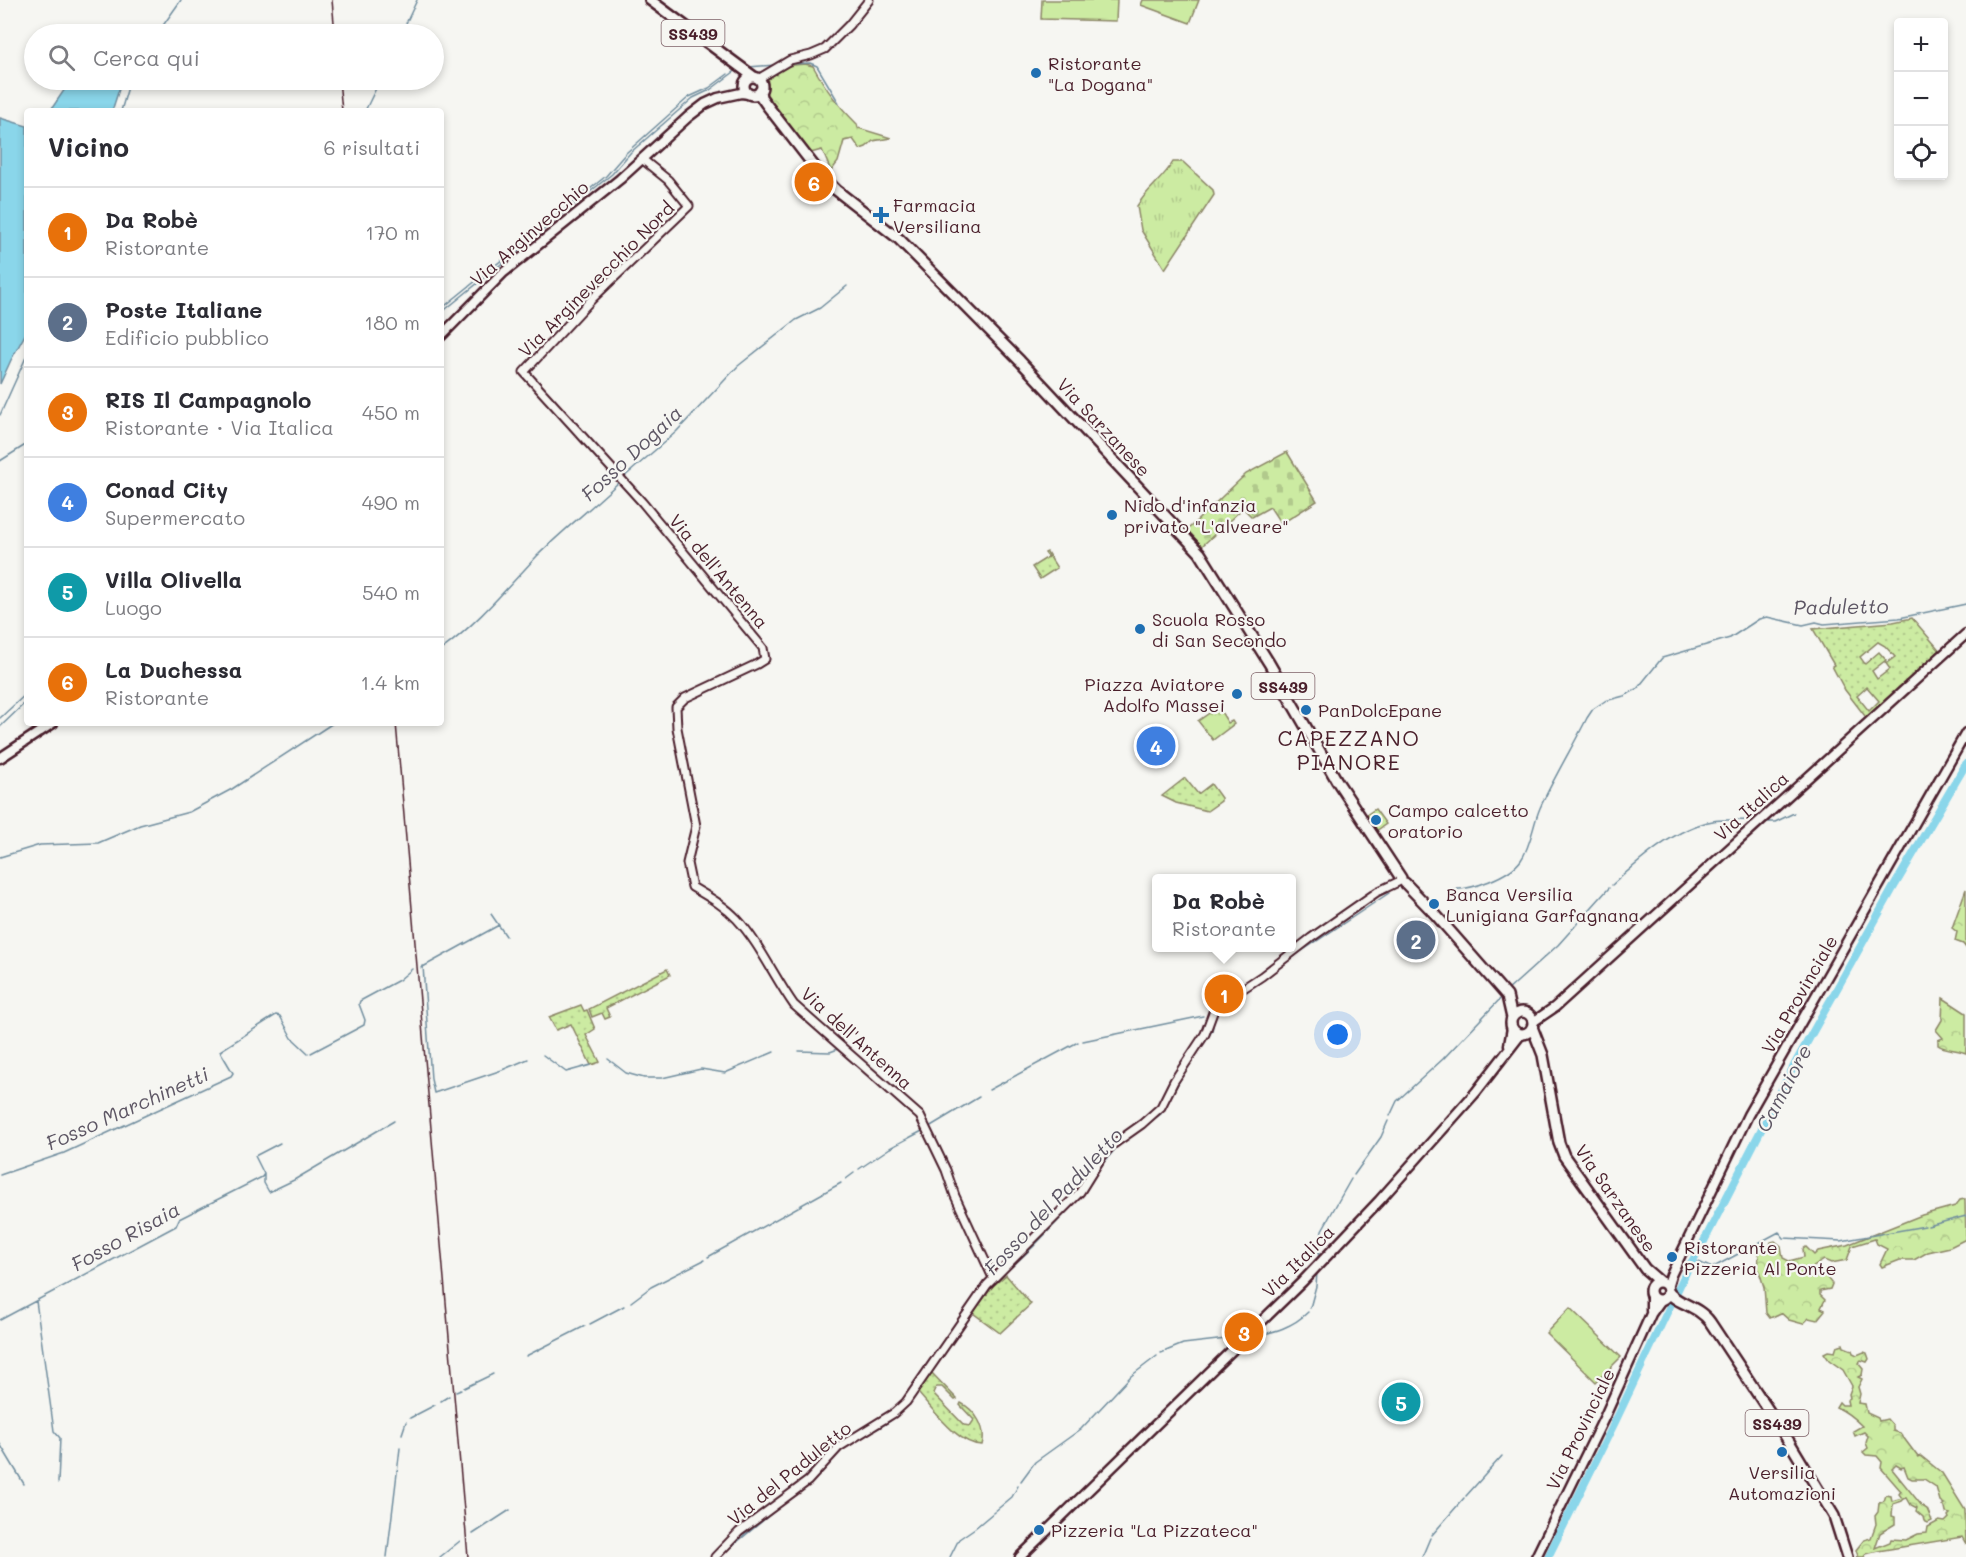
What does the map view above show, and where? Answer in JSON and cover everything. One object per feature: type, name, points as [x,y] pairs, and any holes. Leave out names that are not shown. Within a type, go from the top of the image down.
[{"type":"main road","name":"SS439","points":[[650,0],[739,67],[753,87]]},
{"type":"main road","name":"Via Arginvecchio","points":[[444,333],[503,273],[705,104],[753,87]]},
{"type":"main road","name":"Via Sarzanese","points":[[753,87],[821,175],[836,190],[898,239],[1028,369],[1200,553],[1262,651],[1337,781],[1402,881],[1435,914],[1509,1000],[1523,1024],[1539,1041],[1548,1073],[1559,1143],[1564,1156],[1645,1269],[1665,1291]]},
{"type":"main road","name":"Via Italica","points":[[1020,1557],[1325,1258],[1379,1202],[1476,1092],[1508,1049],[1523,1024],[1549,1013],[1966,634]]},
{"type":"main road","points":[[0,758],[48,726]]},
{"type":"main road","name":"Via Provinciale","points":[[1536,1557],[1748,1116],[1966,734]]},
{"type":"main road","name":"Via Sarzanese","points":[[1645,1269],[1651,1292]]},
{"type":"main road","points":[[1655,1283],[1665,1291],[1654,1298],[1651,1292],[1655,1283]]},
{"type":"main road","name":"SS439","points":[[1665,1291],[1698,1309],[1707,1318],[1790,1443],[1834,1516],[1847,1557]]},
{"type":"main road","name":"Via Provinciale","points":[[1651,1292],[1651,1314]]},
{"type":"street","points":[[753,87],[785,62],[812,56],[825,49],[858,16],[869,0]]},
{"type":"street","name":"Via Arginevecchio Nord","points":[[524,372],[592,299],[689,207],[668,180],[642,159]]},
{"type":"street","name":"Via dell'Antenna","points":[[524,372],[642,502],[758,642],[765,656],[765,659],[757,664],[685,698],[676,707],[677,728],[696,826],[687,863],[692,886],[723,906],[736,918],[794,1005],[920,1116],[993,1278]]},
{"type":"street","name":"Via del Paduletto","points":[[1296,950],[1368,899],[1402,881]]},
{"type":"street","name":"Via del Paduletto","points":[[715,1557],[739,1532],[808,1482],[839,1447],[894,1413],[906,1402],[993,1278],[1080,1192],[1111,1146],[1161,1107],[1173,1081],[1205,1034],[1215,1007],[1293,952]]},
{"type":"green space","points":[[1042,0],[1117,0],[1116,21],[1041,19]]},
{"type":"green space","points":[[1143,0],[1199,0],[1190,23],[1141,5]]},
{"type":"green space","points":[[805,64],[813,66],[828,90],[858,128],[891,138],[873,141],[860,149],[853,139],[844,141],[838,162],[831,171],[822,150],[807,154],[784,128],[766,94],[766,84],[771,76],[786,67]]},
{"type":"green space","points":[[1173,162],[1183,162],[1213,190],[1214,195],[1165,269],[1141,230],[1137,206]]},
{"type":"green space","points":[[1287,452],[1317,501],[1281,524],[1270,507],[1252,517],[1243,508],[1202,546],[1187,530],[1246,474]]},
{"type":"green space","points":[[1047,552],[1057,568],[1040,579],[1032,567],[1048,557],[1045,553]]},
{"type":"green space","points":[[1912,618],[1942,653],[1868,720],[1845,690],[1832,666],[1834,665],[1813,629],[1893,622]],"holes":[[[1878,642],[1895,657],[1885,662],[1890,669],[1877,679],[1872,671],[1886,660],[1879,652],[1865,664],[1860,657]],[[1867,687],[1879,701],[1869,711],[1857,696]]]},
{"type":"green space","points":[[1218,707],[1228,723],[1232,721],[1234,724],[1213,740],[1198,721]]},
{"type":"green space","points":[[1185,778],[1198,794],[1211,784],[1221,801],[1207,811],[1176,803],[1162,796]]},
{"type":"green space","name":"Campo calcetto oratorio","points":[[1375,809],[1386,824],[1376,831],[1365,816]]},
{"type":"green space","points":[[1966,889],[1966,948],[1955,941],[1957,932],[1952,928]]},
{"type":"green space","points":[[667,969],[670,975],[606,1008],[610,1017],[605,1019],[602,1013],[592,1017],[589,1009]]},
{"type":"green space","points":[[1943,998],[1966,1013],[1966,1053],[1938,1045],[1938,1040],[1943,1038],[1936,1030],[1942,1020]]},
{"type":"green space","points":[[581,1005],[584,1011],[587,1010],[595,1029],[586,1035],[600,1062],[591,1065],[571,1024],[556,1030],[549,1017]]},
{"type":"green space","points":[[1965,1199],[1966,1239],[1950,1247],[1928,1252],[1914,1260],[1900,1260],[1882,1267],[1880,1264],[1887,1249],[1877,1244],[1875,1239],[1852,1246],[1847,1260],[1831,1263],[1824,1260],[1812,1268],[1816,1277],[1825,1275],[1832,1284],[1830,1289],[1820,1291],[1820,1295],[1825,1300],[1821,1308],[1825,1310],[1817,1320],[1809,1318],[1803,1324],[1789,1320],[1781,1313],[1770,1318],[1766,1313],[1764,1287],[1758,1268],[1759,1251],[1770,1246],[1771,1242],[1775,1241],[1781,1246],[1783,1258],[1789,1261],[1804,1257],[1803,1249],[1806,1247],[1814,1255],[1818,1251],[1847,1245],[1922,1215],[1955,1206],[1960,1200]]},
{"type":"green space","points":[[1006,1275],[1031,1304],[1000,1333],[973,1313],[993,1286]]},
{"type":"green space","points":[[1570,1308],[1621,1357],[1596,1382],[1546,1333]]},
{"type":"green space","points":[[1843,1344],[1857,1355],[1867,1353],[1869,1359],[1867,1362],[1861,1360],[1858,1363],[1863,1369],[1862,1375],[1858,1377],[1862,1379],[1858,1387],[1860,1394],[1858,1403],[1865,1404],[1867,1413],[1878,1418],[1879,1421],[1887,1419],[1893,1426],[1893,1431],[1900,1433],[1918,1457],[1921,1456],[1942,1473],[1965,1510],[1966,1544],[1962,1537],[1878,1551],[1866,1554],[1864,1557],[1856,1557],[1858,1556],[1856,1550],[1864,1540],[1871,1538],[1879,1503],[1884,1501],[1886,1495],[1891,1496],[1892,1501],[1902,1498],[1899,1494],[1901,1491],[1881,1468],[1882,1462],[1877,1456],[1866,1455],[1863,1452],[1868,1448],[1866,1443],[1868,1436],[1864,1432],[1855,1436],[1853,1431],[1862,1426],[1850,1415],[1836,1407],[1839,1402],[1842,1405],[1848,1405],[1847,1400],[1850,1398],[1852,1386],[1843,1370],[1829,1360],[1824,1353],[1835,1352],[1837,1346]],"holes":[[[1896,1465],[1904,1467],[1908,1477],[1924,1479],[1936,1487],[1940,1501],[1944,1504],[1942,1506],[1946,1513],[1950,1514],[1949,1518],[1945,1522],[1939,1521],[1928,1527],[1927,1533],[1918,1534],[1906,1540],[1891,1539],[1890,1542],[1875,1548],[1880,1533],[1895,1524],[1895,1517],[1892,1516],[1893,1504],[1907,1498],[1911,1505],[1917,1508],[1916,1511],[1924,1521],[1928,1523],[1932,1521],[1927,1509],[1892,1469]]]},
{"type":"green space","points":[[930,1371],[957,1399],[955,1400],[942,1387],[936,1387],[933,1393],[964,1425],[970,1426],[974,1420],[960,1405],[961,1403],[979,1420],[983,1432],[982,1445],[964,1439],[955,1433],[918,1393]]},
{"type":"water","points":[[64,90],[119,90],[113,108],[52,108]]},
{"type":"water","points":[[0,118],[24,125],[24,336],[0,384]]},
{"type":"waterway","points":[[164,24],[181,0]]},
{"type":"waterway","points":[[406,24],[417,0]]},
{"type":"waterway","points":[[790,64],[810,63],[817,66],[839,103]]},
{"type":"waterway","points":[[748,67],[776,65]]},
{"type":"waterway","points":[[444,311],[612,174],[631,152],[693,98],[710,90],[738,69]]},
{"type":"waterway","points":[[444,307],[606,176],[626,153],[689,97],[709,88],[728,74]]},
{"type":"waterway","points":[[122,108],[127,90]]},
{"type":"waterway","points":[[366,108],[375,90]]},
{"type":"waterway","name":"Fosso Dogaia","points":[[623,478],[676,432],[738,366],[796,320],[820,308],[847,286]]},
{"type":"waterway","points":[[0,415],[24,362]]},
{"type":"waterway","points":[[0,461],[24,446]]},
{"type":"waterway","name":"Fosso Dogaia","points":[[444,648],[479,617],[547,546],[620,481]]},
{"type":"waterway","name":"Paduletto","points":[[1451,889],[1479,885],[1499,877],[1516,866],[1527,848],[1545,796],[1593,709],[1605,701],[1624,696],[1637,689],[1662,658],[1730,638],[1759,619],[1767,617],[1803,625],[1816,622],[1824,624],[1899,618],[1966,604]]},
{"type":"waterway","points":[[0,718],[24,696]]},
{"type":"waterway","points":[[0,727],[24,704]]},
{"type":"waterway","name":"Fosso Dogaia","points":[[0,857],[40,845],[98,843],[140,825],[189,812],[232,789],[328,726]]},
{"type":"waterway","name":"Camaiore","points":[[1548,1557],[1689,1266],[1700,1249],[1796,1062],[1892,890],[1966,764]]},
{"type":"waterway","points":[[1767,822],[1775,822],[1794,813]]},
{"type":"waterway","points":[[1612,885],[1659,846],[1685,830],[1713,821],[1750,820]]},
{"type":"waterway","points":[[1507,991],[1558,945],[1609,888]]},
{"type":"waterway","name":"Fosso del Paduletto","points":[[1290,959],[1389,893]]},
{"type":"waterway","name":"Fosso Marchinetti","points":[[491,914],[506,936]]},
{"type":"waterway","name":"Fosso Marchinetti","points":[[421,968],[499,925]]},
{"type":"waterway","points":[[423,966],[434,1093],[528,1059]]},
{"type":"waterway","name":"Fosso Marchinetti","points":[[311,1053],[364,1025],[365,1020],[360,1001],[399,980],[412,969]]},
{"type":"waterway","name":"Fosso del Paduletto","points":[[1241,994],[1267,976]]},
{"type":"waterway","points":[[1390,1116],[1397,1101],[1443,1059],[1501,998]]},
{"type":"waterway","name":"Fosso Marchinetti","points":[[0,1175],[64,1153],[231,1076],[233,1073],[220,1051],[276,1015],[280,1016],[292,1038],[308,1053]]},
{"type":"waterway","name":"Fosso del Paduletto","points":[[981,1299],[991,1286],[1079,1199],[1118,1146],[1161,1114],[1212,1031],[1215,1015]]},
{"type":"waterway","points":[[1083,1041],[1203,1016]]},
{"type":"waterway","points":[[989,1090],[1078,1042]]},
{"type":"waterway","points":[[799,1051],[830,1052],[838,1049]]},
{"type":"waterway","points":[[608,1059],[626,1073],[644,1078],[662,1078],[701,1069],[725,1073],[774,1052]]},
{"type":"waterway","points":[[543,1055],[566,1072],[591,1065]]},
{"type":"waterway","points":[[929,1127],[979,1097]]},
{"type":"waterway","name":"Fosso Risaia","points":[[264,1174],[264,1183],[269,1192],[294,1180],[394,1121]]},
{"type":"waterway","points":[[1354,1175],[1381,1137],[1388,1121]]},
{"type":"waterway","points":[[859,1169],[890,1148],[924,1130]]},
{"type":"waterway","name":"Fosso Risaia","points":[[0,1320],[176,1226],[179,1219],[262,1177],[264,1174],[255,1156],[280,1143]]},
{"type":"waterway","points":[[846,1179],[854,1173]]},
{"type":"waterway","points":[[1318,1259],[1322,1230],[1351,1179]]},
{"type":"waterway","points":[[708,1257],[841,1183]]},
{"type":"waterway","points":[[1928,1226],[1966,1216]]},
{"type":"waterway","points":[[1694,1260],[1712,1268],[1779,1232],[1784,1238],[1841,1241],[1925,1226]]},
{"type":"waterway","points":[[631,1302],[651,1287],[704,1260]]},
{"type":"waterway","points":[[1310,1308],[1317,1272]]},
{"type":"waterway","points":[[36,1301],[54,1431],[60,1438],[58,1483]]},
{"type":"waterway","points":[[590,1324],[624,1306]]},
{"type":"waterway","points":[[1252,1337],[1289,1326],[1308,1312]]},
{"type":"waterway","points":[[526,1356],[585,1326]]},
{"type":"waterway","points":[[1161,1353],[1183,1344],[1235,1338]]},
{"type":"waterway","points":[[1021,1481],[1035,1462],[1081,1429],[1131,1376],[1157,1356]]},
{"type":"waterway","name":"Fosso del Paduletto","points":[[867,1434],[891,1421],[908,1405],[936,1364]]},
{"type":"waterway","points":[[464,1388],[493,1374]]},
{"type":"waterway","points":[[456,1392],[461,1390]]},
{"type":"waterway","points":[[441,1401],[449,1396]]},
{"type":"waterway","points":[[410,1418],[435,1405]]},
{"type":"waterway","points":[[402,1434],[406,1422]]},
{"type":"waterway","points":[[0,1444],[24,1484]]},
{"type":"waterway","points":[[387,1557],[400,1448]]},
{"type":"waterway","name":"Fosso del Paduletto","points":[[797,1493],[811,1484],[843,1449]]},
{"type":"waterway","points":[[1466,1496],[1502,1456]]},
{"type":"waterway","points":[[950,1557],[959,1539],[1012,1497],[1018,1486]]},
{"type":"waterway","points":[[1432,1535],[1464,1498]]},
{"type":"waterway","name":"Fosso del Paduletto","points":[[725,1552],[777,1509]]},
{"type":"waterway","points":[[473,1534],[510,1510]]},
{"type":"waterway","points":[[1422,1557],[1430,1538]]},
{"type":"waterway","points":[[440,1557],[460,1541]]},
{"type":"railway","points":[[332,0],[334,24]]},
{"type":"railway","points":[[340,90],[342,108]]},
{"type":"railway","points":[[396,726],[468,1557]]},
{"type":"place","name":"Ristorante \"La Dogana\"","points":[[1036,73]]},
{"type":"place","name":"La Duchessa","points":[[814,182]]},
{"type":"place","name":"Farmacia Versiliana","points":[[881,215]]},
{"type":"place","name":"Nido d'infanzia privato \"L'alveare\"","points":[[1112,515]]},
{"type":"place","name":"Scuola Rosso di San Secondo","points":[[1140,629]]},
{"type":"place","name":"Piazza Aviatore Adolfo Massei","points":[[1237,694]]},
{"type":"place","name":"PanDolcEpane","points":[[1306,710]]},
{"type":"place","name":"Conad City","points":[[1156,746]]},
{"type":"place","name":"Campo calcetto oratorio","points":[[1376,820]]},
{"type":"place","name":"Banca Versilia Lunigiana Garfagnana","points":[[1434,904]]},
{"type":"place","name":"Poste Italiane","points":[[1416,940]]},
{"type":"place","name":"Da Robè","points":[[1224,994]]},
{"type":"place","name":"Ristorante Pizzeria Al Ponte","points":[[1672,1257]]},
{"type":"place","name":"RIS Il Campagnolo","points":[[1244,1332]]},
{"type":"place","name":"Villa Olivella","points":[[1401,1402]]},
{"type":"place","name":"Versilia Automazioni","points":[[1782,1452]]},
{"type":"place","name":"Pizzeria \"La Pizzateca\"","points":[[1039,1530]]},
{"type":"district","name":"CAPEZZANO PIANORE","points":[[1349,749]]}]
